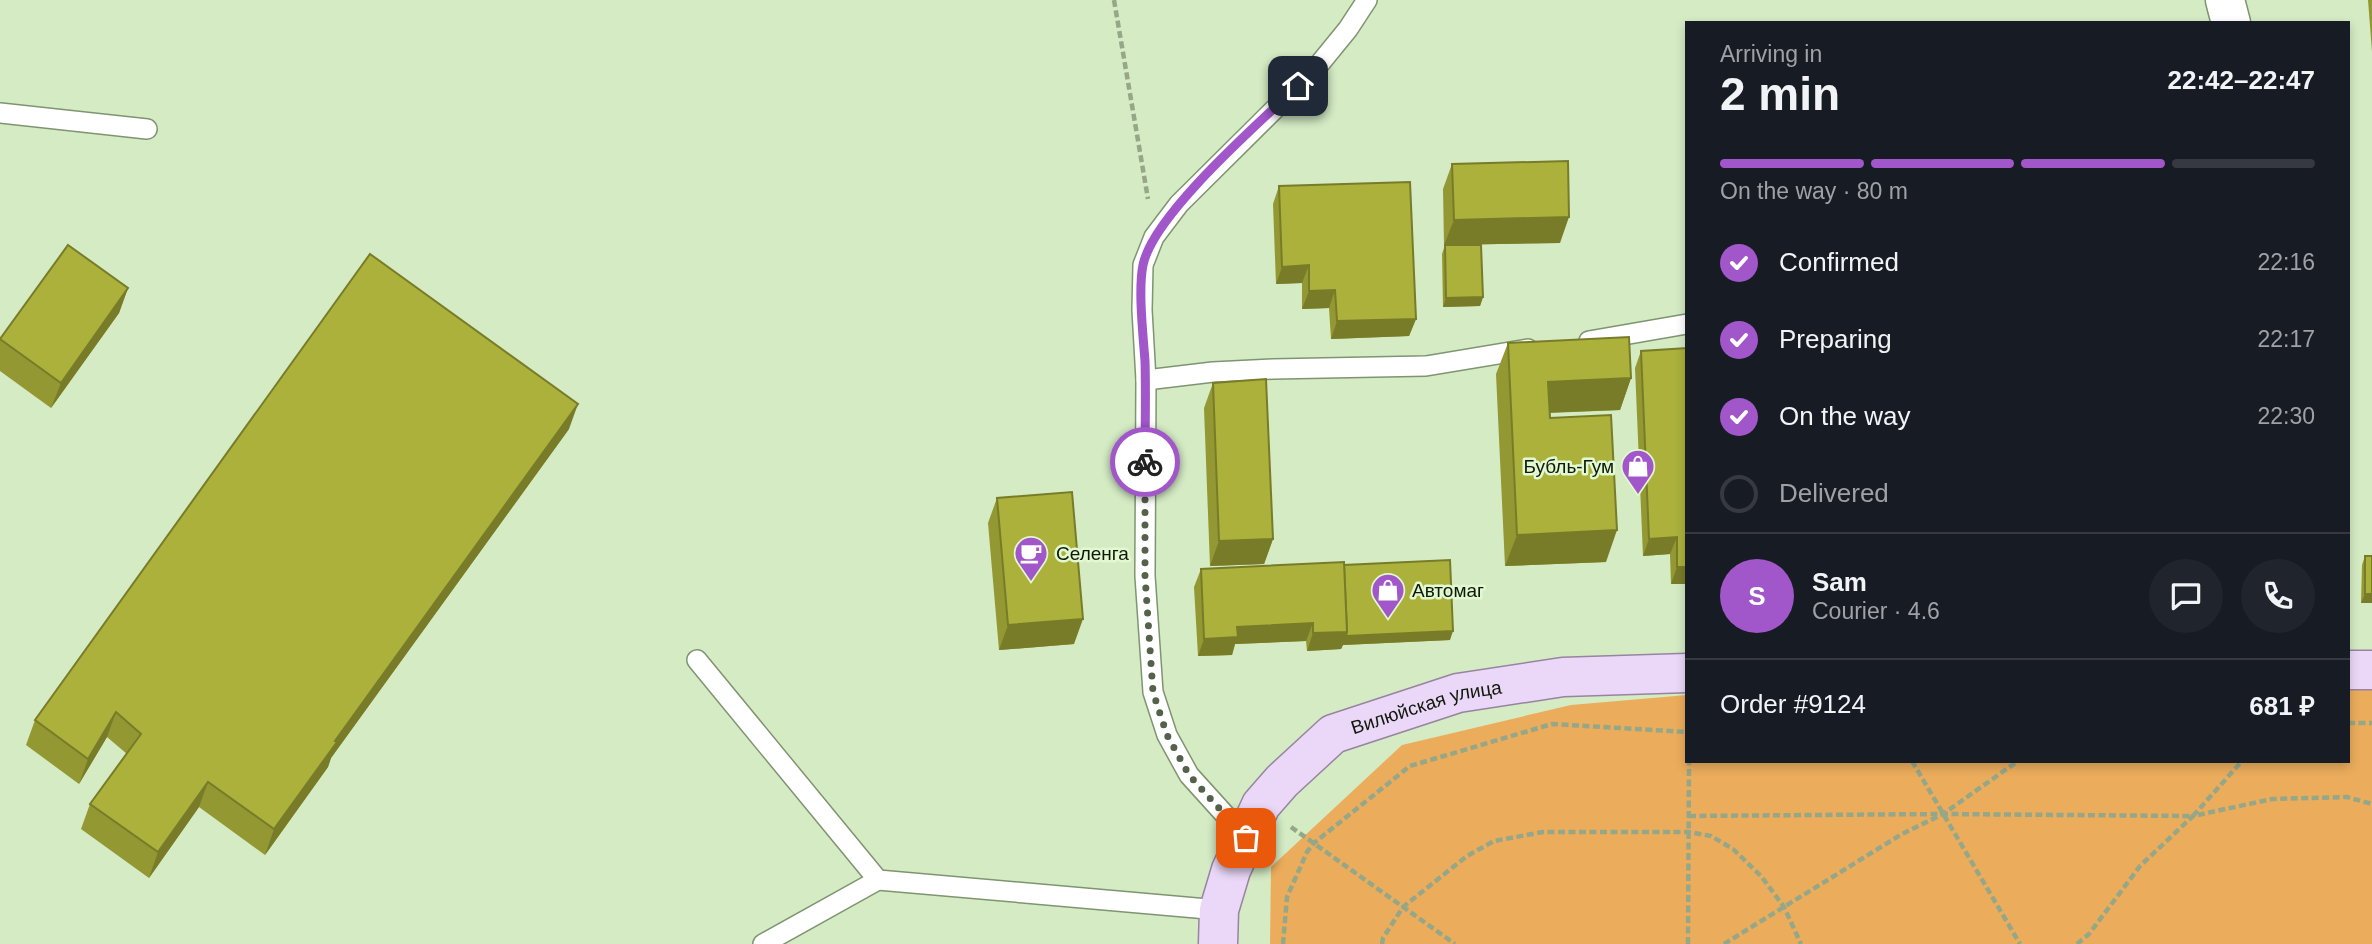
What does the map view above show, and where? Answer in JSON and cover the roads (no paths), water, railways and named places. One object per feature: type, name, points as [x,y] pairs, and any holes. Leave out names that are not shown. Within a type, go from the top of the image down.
[{"type":"main road","points":[[2350,670],[2372,670]]},
{"type":"main road","name":"Вилюйская улица","points":[[1218,927],[1231,870],[1253,822],[1282,781],[1333,734],[1458,692],[1551,678],[1685,673]]},
{"type":"street","points":[[2225,0],[2230,21]]},
{"type":"lane","points":[[1253,822],[1189,775],[1167,735],[1153,692],[1145,576],[1146,380],[1142,310],[1143,265],[1154,237],[1179,204],[1317,67],[1348,29],[1367,0]]},
{"type":"lane","points":[[0,113],[147,129]]},
{"type":"lane","points":[[1146,380],[1213,372],[1426,366],[1685,324]]},
{"type":"lane","points":[[698,660],[878,880]]},
{"type":"lane","points":[[763,944],[878,880],[1218,927]]},
{"type":"place","name":"Бубль-Гум","points":[[1638,496]]},
{"type":"place","name":"Селенга","points":[[1031,583]]},
{"type":"place","name":"Автомаг","points":[[1388,620]]}]
